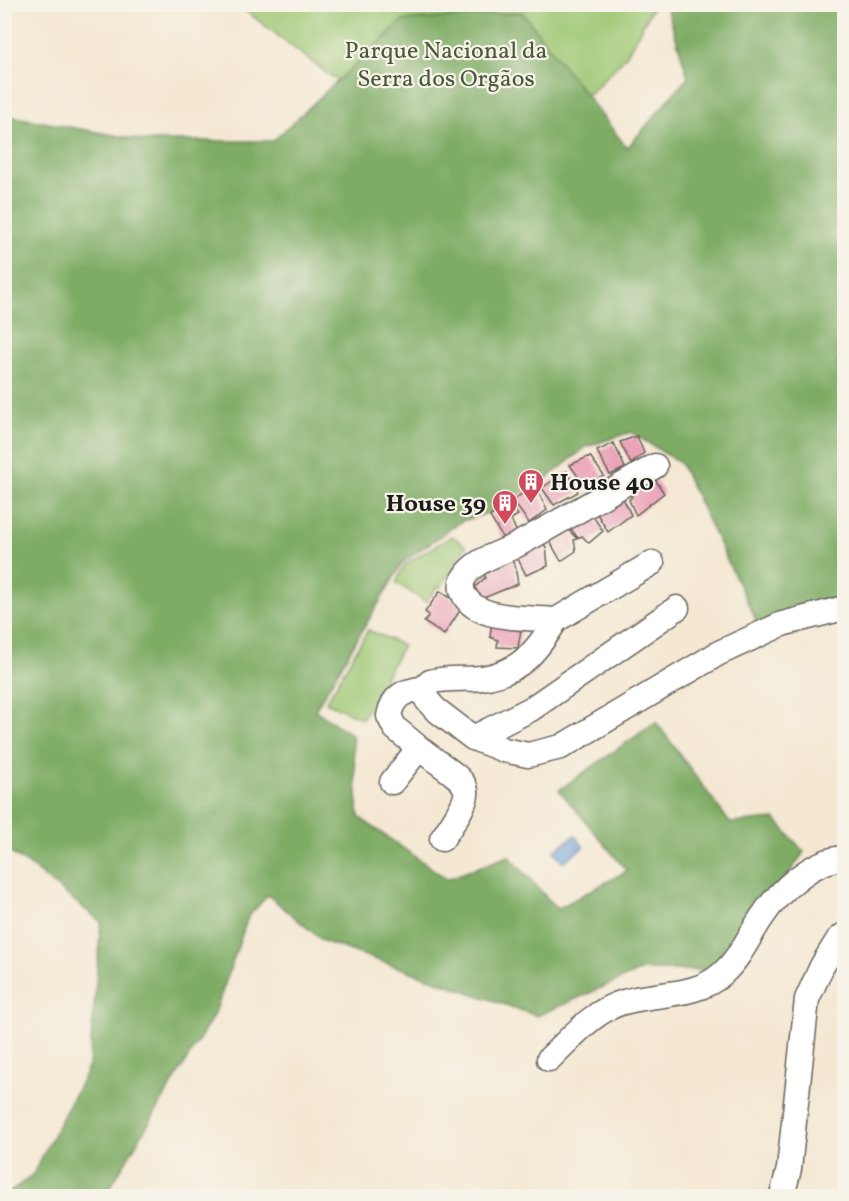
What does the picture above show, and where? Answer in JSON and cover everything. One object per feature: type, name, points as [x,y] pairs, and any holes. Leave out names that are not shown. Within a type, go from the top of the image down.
[{"type":"street","points":[[556,620],[494,614],[480,610],[468,601],[462,591],[462,579],[474,565],[525,541],[655,466]]},
{"type":"street","points":[[442,839],[464,806],[468,789],[395,728],[389,716],[392,703],[406,690],[424,688],[430,682],[440,679],[483,678],[525,662],[537,650],[556,620],[652,563]]},
{"type":"street","points":[[473,738],[531,709],[677,608]]},
{"type":"street","points":[[424,688],[427,700],[435,709],[473,738],[504,750],[528,754],[561,747],[719,653],[782,624],[844,608]]},
{"type":"street","points":[[392,782],[419,748]]},
{"type":"street","points":[[549,1059],[602,1011],[623,1002],[704,986],[723,974],[746,946],[762,916],[783,892],[809,870],[844,858]]},
{"type":"street","points":[[782,1197],[789,1169],[807,999],[822,966],[838,940],[844,935]]},
{"type":"green space","name":"Parque Nacional da Serra dos Orgãos","points":[[238,5],[654,5],[626,56],[592,92],[521,122],[428,122],[332,77]]},
{"type":"green space","points":[[666,5],[844,5],[844,362],[836,364],[844,381],[844,602],[759,626],[680,463],[631,432],[586,447],[514,505],[462,521],[403,562],[315,710],[352,735],[359,817],[447,879],[509,856],[557,909],[627,871],[559,790],[656,722],[730,823],[775,819],[804,852],[721,970],[642,970],[537,1016],[323,941],[268,895],[248,917],[215,1013],[105,1196],[5,1196],[33,1174],[89,1066],[101,922],[28,864],[5,849],[4,115],[146,141],[273,141],[402,21],[522,12],[627,148],[688,77]]},
{"type":"green space","points":[[452,536],[466,546],[441,587],[436,588],[426,602],[396,583],[405,564]]},
{"type":"green space","points":[[368,630],[403,645],[362,719],[326,702]]},
{"type":"water","points":[[575,835],[584,847],[563,862],[554,851]]},
{"type":"building","points":[[637,436],[644,453],[631,464],[620,442]]},
{"type":"building","points":[[614,443],[625,468],[610,475],[597,451]]},
{"type":"building","points":[[590,456],[604,476],[584,485],[570,465]]},
{"type":"building","points":[[567,471],[578,492],[554,505],[542,488]]},
{"type":"building","points":[[642,475],[647,485],[656,481],[664,493],[636,515],[629,500],[632,496],[628,488]]},
{"type":"building","name":"House 40","points":[[534,484],[547,510],[529,523],[513,501]]},
{"type":"building","points":[[622,496],[631,515],[608,532],[596,512]]},
{"type":"building","name":"House 39","points":[[507,501],[518,515],[511,519],[517,533],[504,540],[490,517]]},
{"type":"building","points":[[590,512],[603,531],[589,543],[582,536],[578,538],[567,524]]},
{"type":"building","points":[[563,524],[577,539],[574,540],[576,551],[561,561],[545,533]]},
{"type":"building","points":[[539,537],[546,547],[548,566],[526,575],[516,555]]},
{"type":"building","points":[[508,554],[515,566],[518,584],[481,599],[475,587],[485,578],[484,564]]},
{"type":"building","points":[[440,591],[463,606],[444,635],[424,622],[429,615],[425,612]]},
{"type":"building","points":[[492,620],[522,623],[518,648],[497,647],[498,640],[490,637]]},
{"type":"place","name":"House 40","points":[[531,505]]},
{"type":"place","name":"House 39","points":[[505,526]]}]
